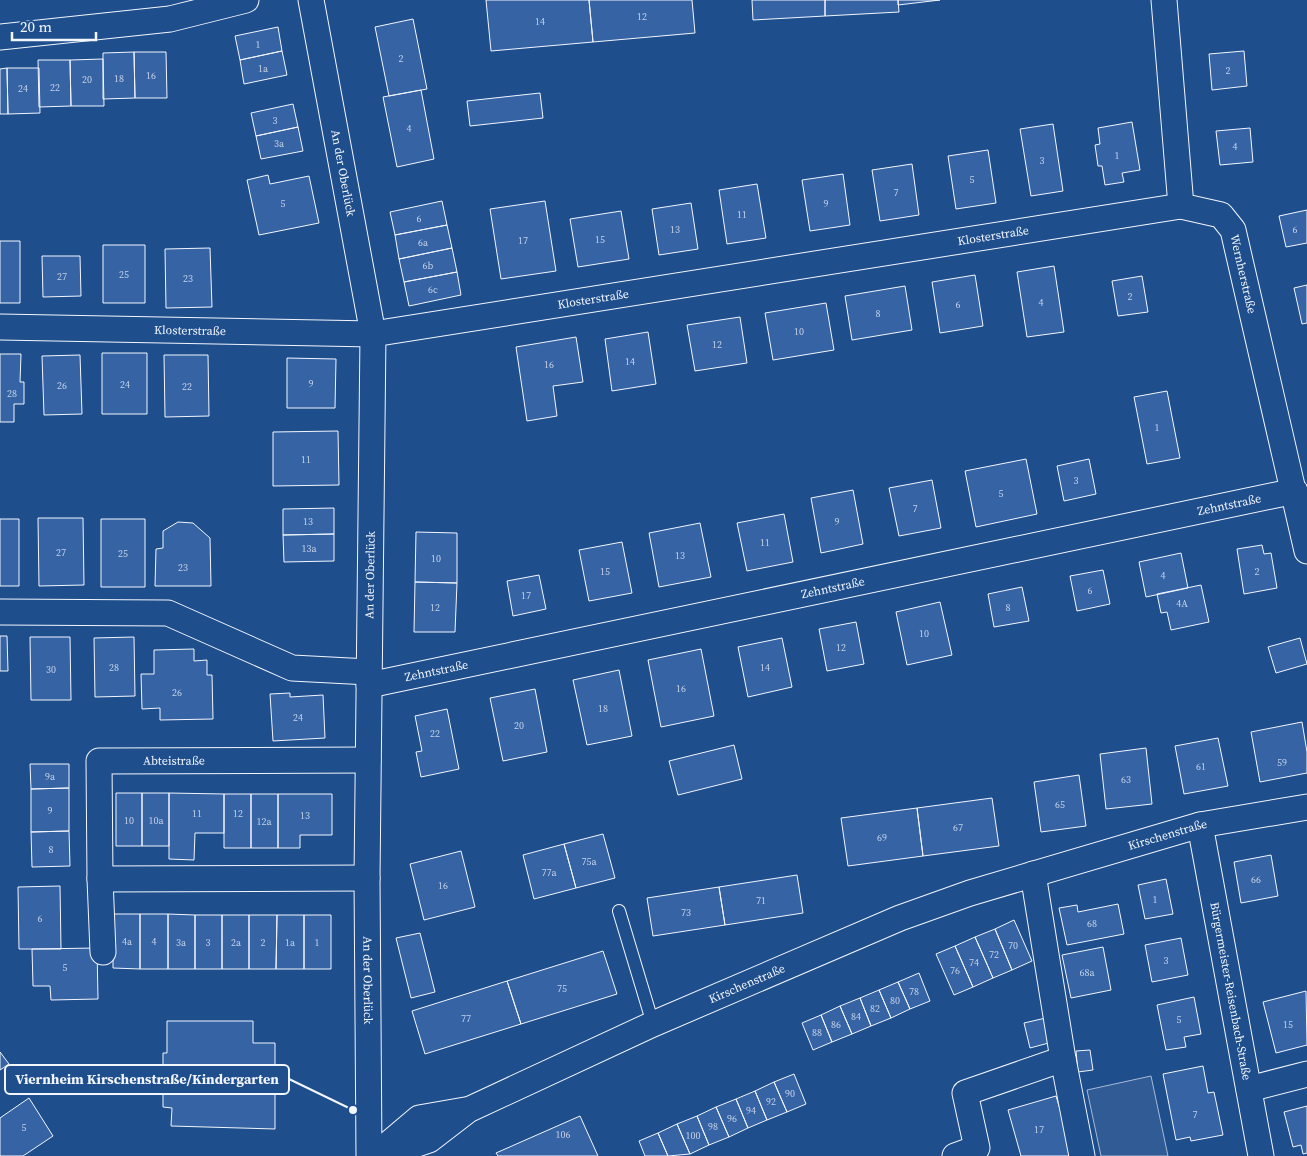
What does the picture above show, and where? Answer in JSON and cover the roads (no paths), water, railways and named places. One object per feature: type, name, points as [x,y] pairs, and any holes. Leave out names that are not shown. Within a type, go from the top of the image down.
[{"type":"street","points":[[0,37],[170,19],[246,0]]},
{"type":"street","name":"An der Oberlück","points":[[311,0],[373,334],[367,878],[369,1156]]},
{"type":"street","points":[[1164,0],[1181,206]]},
{"type":"street","name":"Klosterstraße","points":[[0,327],[373,334],[1181,206]]},
{"type":"street","name":"Wernherstraße","points":[[1181,206],[1221,215],[1233,230],[1295,491],[1307,551]]},
{"type":"street","name":"Zehntstraße","points":[[0,612],[168,613],[292,668],[369,678],[1295,491]]},
{"type":"street","name":"Abteistraße","points":[[103,952],[99,761],[368,760]]},
{"type":"street","name":"Kirschenstraße","points":[[382,1156],[429,1140],[468,1110],[653,1024],[900,918],[1033,874],[1200,825],[1307,808]]},
{"type":"street","name":"Bürgermeister-Reisenbach-Straße","points":[[1200,825],[1261,1156]]},
{"type":"street","points":[[1033,874],[1063,1059],[1082,1156]]},
{"type":"street","points":[[100,879],[367,878]]},
{"type":"street","points":[[955,1156],[977,1148],[965,1093],[1063,1059]]},
{"type":"street","points":[[1249,1089],[1307,1074]]},
{"type":"street","name":"Kirschenstraße","points":[[374,1156],[419,1118],[468,1110]]},
{"type":"lane","points":[[619,911],[653,1024]]},
{"type":"place","name":"Viernheim Kirschenstraße/Kindergarten","points":[[353,1110]]}]
